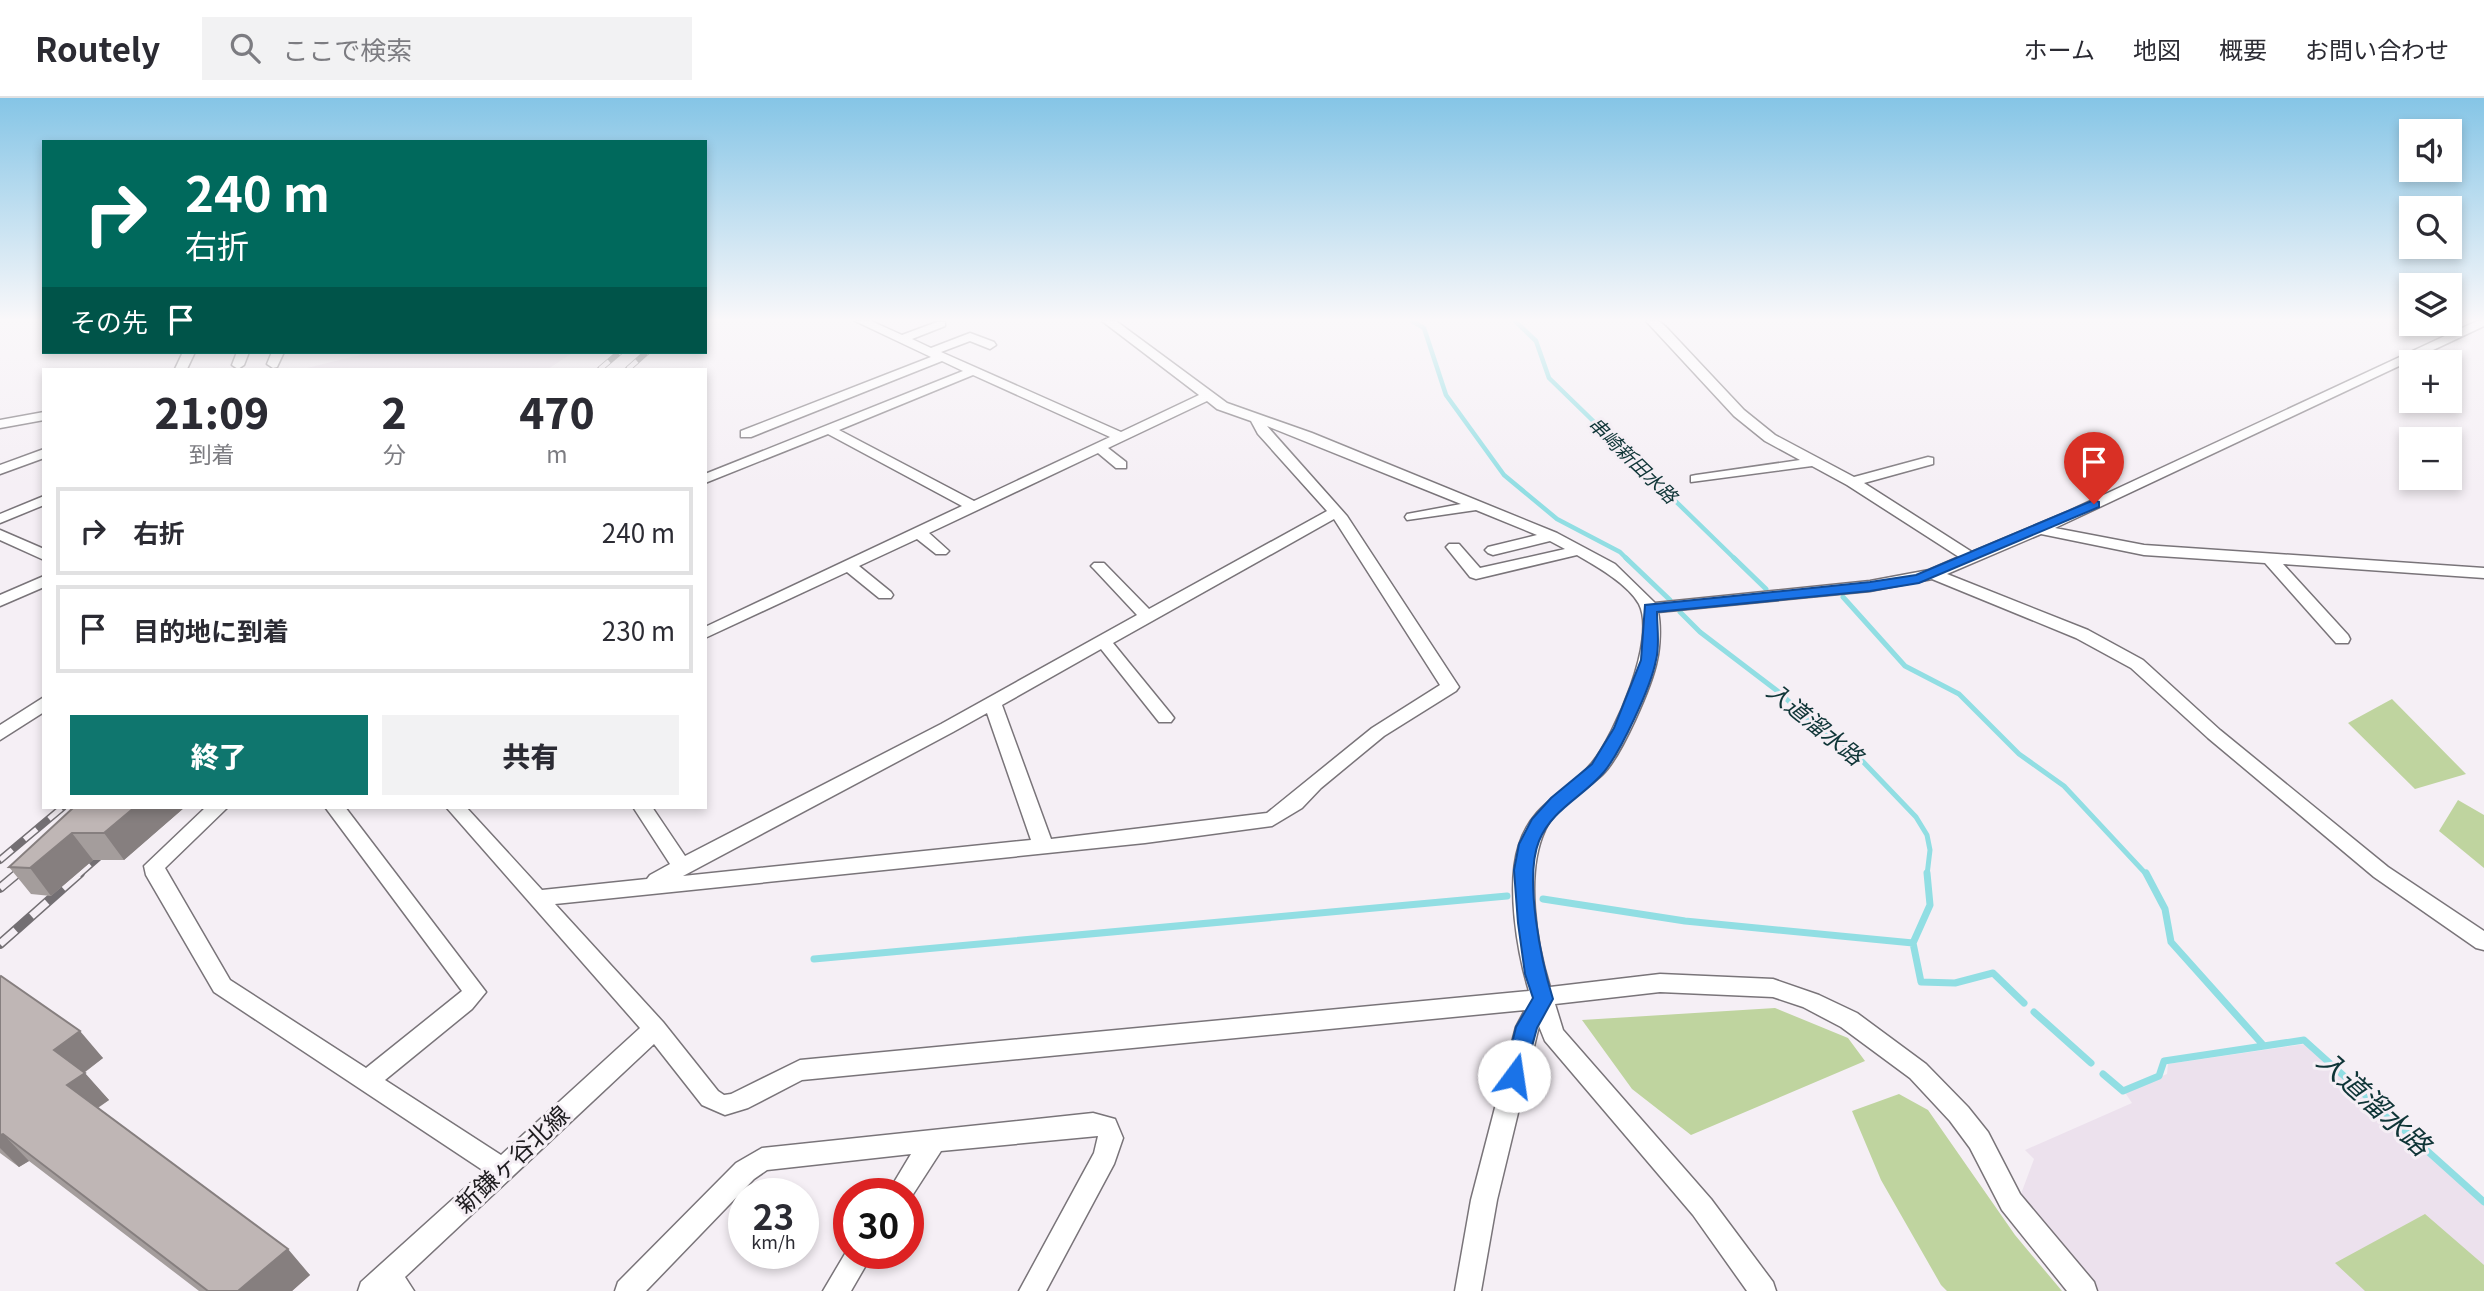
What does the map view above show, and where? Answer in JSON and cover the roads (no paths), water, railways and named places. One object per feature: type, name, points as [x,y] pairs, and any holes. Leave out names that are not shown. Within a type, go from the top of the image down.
[{"type":"street","points":[[746,435],[886,377]]},
{"type":"street","points":[[707,478],[959,377]]},
{"type":"street","points":[[986,377],[1119,436]]},
{"type":"street","points":[[1182,377],[1222,405],[1552,536],[1581,550],[1610,567],[1646,601],[1650,608],[1649,660],[1622,728],[1598,768],[1538,823],[1528,844],[1523,870],[1535,974],[1553,1034],[1702,1207],[1762,1291]]},
{"type":"street","points":[[1706,377],[1739,413],[1770,438],[1852,482],[1971,558]]},
{"type":"street","points":[[1650,608],[1870,586],[1933,574],[2040,529],[2367,377]]},
{"type":"street","points":[[846,395],[876,410]]},
{"type":"street","points":[[707,632],[1208,396]]},
{"type":"street","points":[[0,424],[42,416]]},
{"type":"street","points":[[536,898],[1204,829],[1272,819],[1295,803],[1314,783],[1378,732],[1450,687],[1388,588],[1335,512],[1263,431],[1256,418]]},
{"type":"street","points":[[828,429],[973,506]]},
{"type":"street","points":[[1097,446],[1121,465]]},
{"type":"street","points":[[2,467],[42,454]]},
{"type":"street","points":[[1852,482],[1928,461]]},
{"type":"street","points":[[1696,479],[1812,462]]},
{"type":"street","points":[[0,519],[42,501]]},
{"type":"street","points":[[1412,517],[1476,506]]},
{"type":"street","points":[[648,885],[992,703],[1335,512]]},
{"type":"street","points":[[2040,529],[2144,550],[2484,573]]},
{"type":"street","points":[[918,533],[941,551]]},
{"type":"street","points":[[0,534],[42,554]]},
{"type":"street","points":[[1493,550],[1552,536]]},
{"type":"street","points":[[1454,547],[1476,574],[1581,550]]},
{"type":"street","points":[[2270,559],[2342,639]]},
{"type":"street","points":[[848,565],[885,594]]},
{"type":"street","points":[[1099,566],[1147,616]]},
{"type":"street","points":[[1933,574],[2082,634],[2137,664],[2241,756],[2381,872],[2484,942]]},
{"type":"street","points":[[0,601],[42,582]]},
{"type":"street","points":[[1103,641],[1165,718]]},
{"type":"street","points":[[992,703],[1043,845]]},
{"type":"street","points":[[0,734],[42,705]]},
{"type":"street","points":[[216,809],[154,866],[156,875],[222,985],[503,1170]]},
{"type":"street","points":[[336,809],[475,992],[368,1080]]},
{"type":"street","points":[[457,809],[655,1029],[710,1098],[721,1105],[733,1104],[781,1077],[800,1070],[1543,998],[1660,983],[1773,988],[1811,1000],[1849,1020],[1918,1071],[1959,1114],[1979,1140],[2011,1202],[2084,1291]]},
{"type":"street","points":[[643,809],[681,867]]},
{"type":"street","points":[[1468,1291],[1484,1200],[1527,1027],[1543,998]]},
{"type":"street","name":"新鎌ヶ谷北線","points":[[386,1287],[503,1170],[655,1029]]},
{"type":"street","points":[[628,1291],[745,1171],[762,1159],[1093,1124],[1106,1127],[1111,1138],[1105,1156],[1032,1291]]},
{"type":"street","points":[[909,1178],[934,1140]]},
{"type":"street","points":[[835,1291],[849,1269]]},
{"type":"waterway","name":"入道溜水路","points":[[1440,377],[1446,395],[1504,475],[1557,519],[1620,552],[1626,558]]},
{"type":"waterway","name":"串崎新田水路","points":[[1549,377],[1736,560]]},
{"type":"waterway","name":"入道溜水路","points":[[1626,558],[1670,600]]},
{"type":"waterway","name":"串崎新田水路","points":[[1734,558],[1766,589]]},
{"type":"waterway","points":[[1843,597],[1905,666],[1959,694],[2019,754],[2064,786],[2147,875]]},
{"type":"waterway","name":"入道溜水路","points":[[1680,612],[1700,632],[1780,693],[1811,722],[1848,746],[1916,817],[1927,835],[1930,850],[1927,874]]},
{"type":"waterway","points":[[2146,873],[2165,909],[2171,942],[2264,1046]]},
{"type":"waterway","name":"入道溜水路","points":[[1913,943],[1930,905],[1927,874]]},
{"type":"waterway","points":[[814,959],[1507,896]]},
{"type":"waterway","points":[[1543,899],[1685,921],[1913,943]]},
{"type":"waterway","name":"入道溜水路","points":[[1913,943],[1921,982],[1955,983],[1993,973],[2024,1003]]},
{"type":"waterway","name":"入道溜水路","points":[[2034,1012],[2091,1063]]},
{"type":"waterway","name":"入道溜水路","points":[[2264,1046],[2304,1040],[2484,1202]]},
{"type":"waterway","name":"入道溜水路","points":[[2103,1074],[2123,1091],[2159,1076],[2164,1061],[2264,1046]]},
{"type":"railway","points":[[0,860],[61,809]]},
{"type":"railway","points":[[78,875],[111,846]]},
{"type":"railway","points":[[16,875],[30,863]]},
{"type":"railway","points":[[0,888],[18,873]]},
{"type":"railway","points":[[0,944],[80,873]]}]
